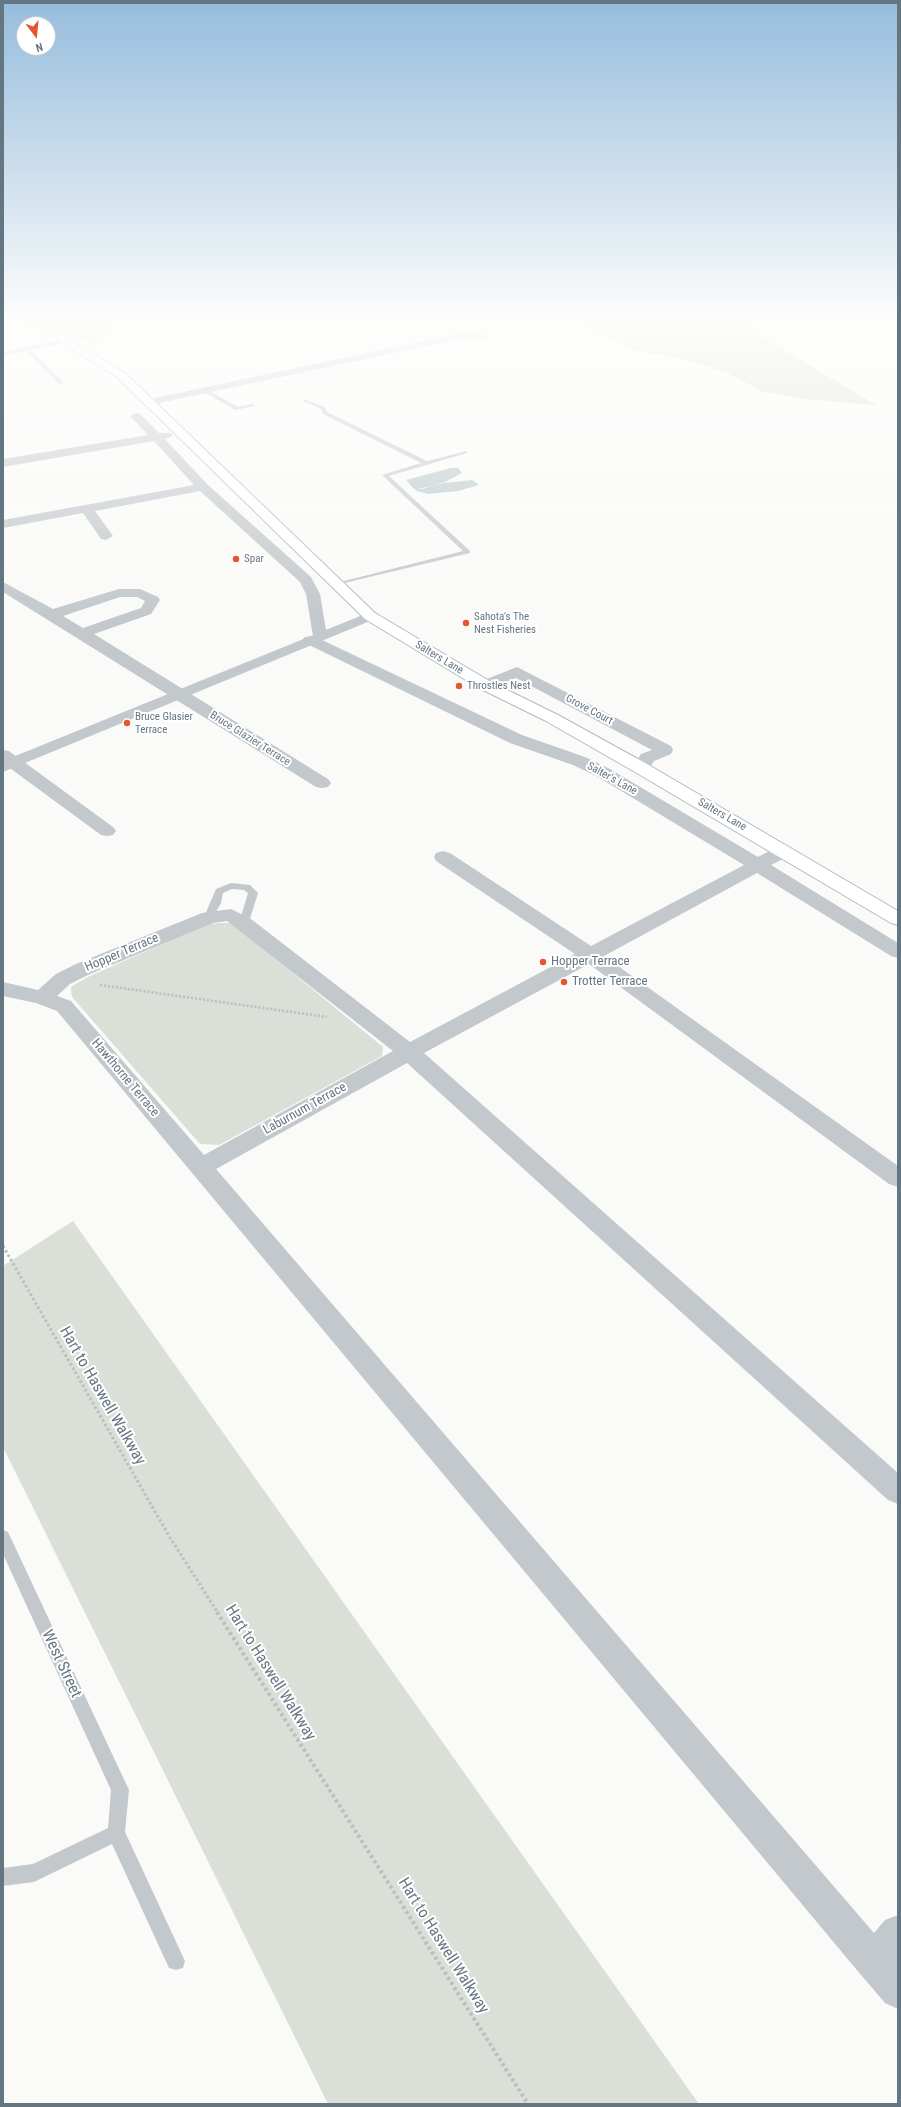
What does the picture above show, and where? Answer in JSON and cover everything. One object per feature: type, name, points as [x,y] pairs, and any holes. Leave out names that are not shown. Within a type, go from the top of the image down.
[{"type":"main road","name":"Salters Lane","points":[[169,420],[370,616],[486,685],[552,718],[641,768],[898,919]]},
{"type":"street","points":[[141,420],[158,437],[203,487],[306,580],[313,594],[315,638]]},
{"type":"street","points":[[3,463],[182,433]]},
{"type":"street","points":[[3,524],[203,487]]},
{"type":"street","points":[[86,508],[106,536]]},
{"type":"street","name":"Bruce Glazier Terrace","points":[[3,586],[82,633],[178,695],[322,783]]},
{"type":"street","points":[[50,615],[119,593],[140,594],[153,600],[146,611],[82,633]]},
{"type":"street","points":[[6,761],[178,695],[370,616]]},
{"type":"street","name":"Salter's Lane","points":[[315,638],[516,739],[579,761],[617,781],[758,865],[898,952]]},
{"type":"street","name":"Grove Court","points":[[486,685],[516,672],[665,750],[647,758],[641,768]]},
{"type":"street","points":[[6,761],[107,831]]},
{"type":"street","name":"Laburnum Terrace","points":[[201,1167],[409,1052],[784,851]]},
{"type":"street","points":[[443,857],[590,955],[898,1178]]},
{"type":"street","name":"Hopper Terrace","points":[[42,998],[63,979],[83,969],[209,917],[231,915],[244,923],[409,1052],[898,1491]]},
{"type":"street","name":"Hawthorne Terrace","points":[[3,989],[42,998],[64,1006],[898,1990]]},
{"type":"street","points":[[874,1962],[898,1933]]},
{"type":"lane","points":[[340,420],[426,463]]},
{"type":"lane","points":[[338,584],[468,552],[385,475],[465,452]]},
{"type":"lane","points":[[209,917],[216,903],[219,891],[231,886],[246,887],[253,893],[244,923]]},
{"type":"lane","name":"West Street","points":[[3,1537],[120,1790],[116,1833]]},
{"type":"lane","points":[[3,1877],[34,1872],[116,1833],[176,1961]]},
{"type":"path","points":[[63,979],[373,1023]]},
{"type":"path","name":"Hart to Haswell Walkway","points":[[3,1246],[169,1536],[528,2104]]},
{"type":"shaded area","points":[[451,468],[458,468],[462,473],[445,482],[422,489],[414,489],[406,480]]},
{"type":"shaded area","points":[[472,480],[479,485],[458,491],[428,494],[414,490],[444,483]]},
{"type":"shaded area","points":[[230,923],[244,933],[383,1047],[382,1056],[219,1145],[200,1144],[72,997],[71,989],[72,986],[90,976],[208,924]]},
{"type":"shaded area","points":[[73,1221],[699,2104],[328,2104],[3,1447],[3,1266]]},
{"type":"place","name":"Spar","points":[[236,559]]},
{"type":"place","name":"Sahota's The Nest Fisheries","points":[[466,623]]},
{"type":"place","name":"Throstles Nest","points":[[459,686]]},
{"type":"place","name":"Bruce Glasier Terrace","points":[[127,723]]},
{"type":"place","name":"Hopper Terrace","points":[[543,962]]},
{"type":"place","name":"Trotter Terrace","points":[[564,982]]}]
